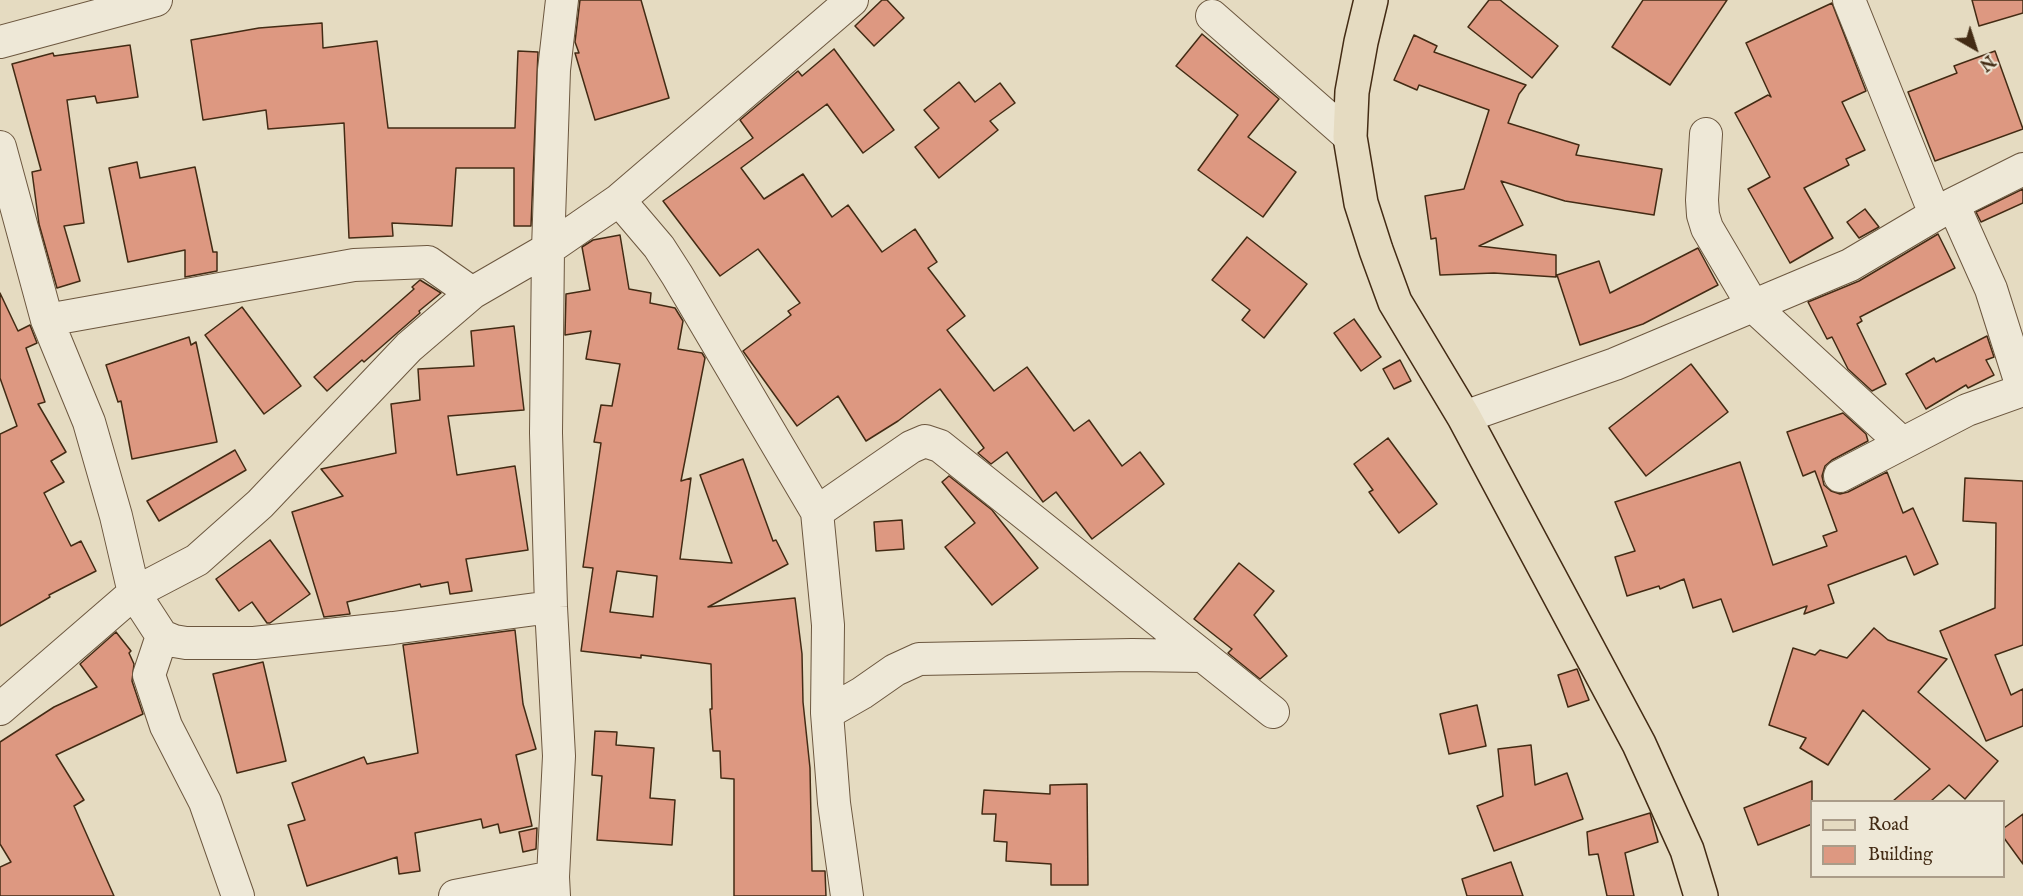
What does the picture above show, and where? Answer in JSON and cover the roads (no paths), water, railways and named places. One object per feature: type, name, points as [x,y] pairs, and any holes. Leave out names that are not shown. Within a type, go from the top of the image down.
[{"type":"main road","points":[[1371,0],[1352,92],[1350,137],[1361,203],[1395,302],[1464,417],[1639,744],[1687,849],[1701,896]]},
{"type":"street","points":[[0,42],[156,0]]},
{"type":"street","points":[[455,896],[554,886],[559,756],[551,607],[546,433],[548,249],[554,70],[562,0]]},
{"type":"street","points":[[0,710],[134,593],[197,560],[260,504],[409,347],[472,293],[548,249],[619,200],[852,0]]},
{"type":"street","points":[[1840,476],[1967,410],[2023,390],[1991,289],[1944,209],[1849,0]]},
{"type":"street","points":[[1212,16],[1350,137]]},
{"type":"street","points":[[1706,134],[1703,215],[1707,228],[1753,306],[1902,443]]},
{"type":"street","points":[[0,147],[47,320],[89,422],[116,516],[134,593],[162,636],[186,643],[254,643],[393,628],[551,607]]},
{"type":"street","points":[[1464,417],[1615,364],[1851,265],[1944,209],[2023,169]]},
{"type":"street","points":[[619,200],[659,247],[677,275],[817,512],[828,625],[827,713],[834,803],[848,896]]},
{"type":"street","points":[[47,320],[354,265],[428,262],[472,293]]},
{"type":"street","points":[[817,512],[911,447],[925,441],[940,446],[1273,712]]},
{"type":"street","points":[[162,636],[149,675],[166,726],[205,802],[238,896]]},
{"type":"street","points":[[827,713],[862,693],[895,670],[920,659],[1203,656]]}]
